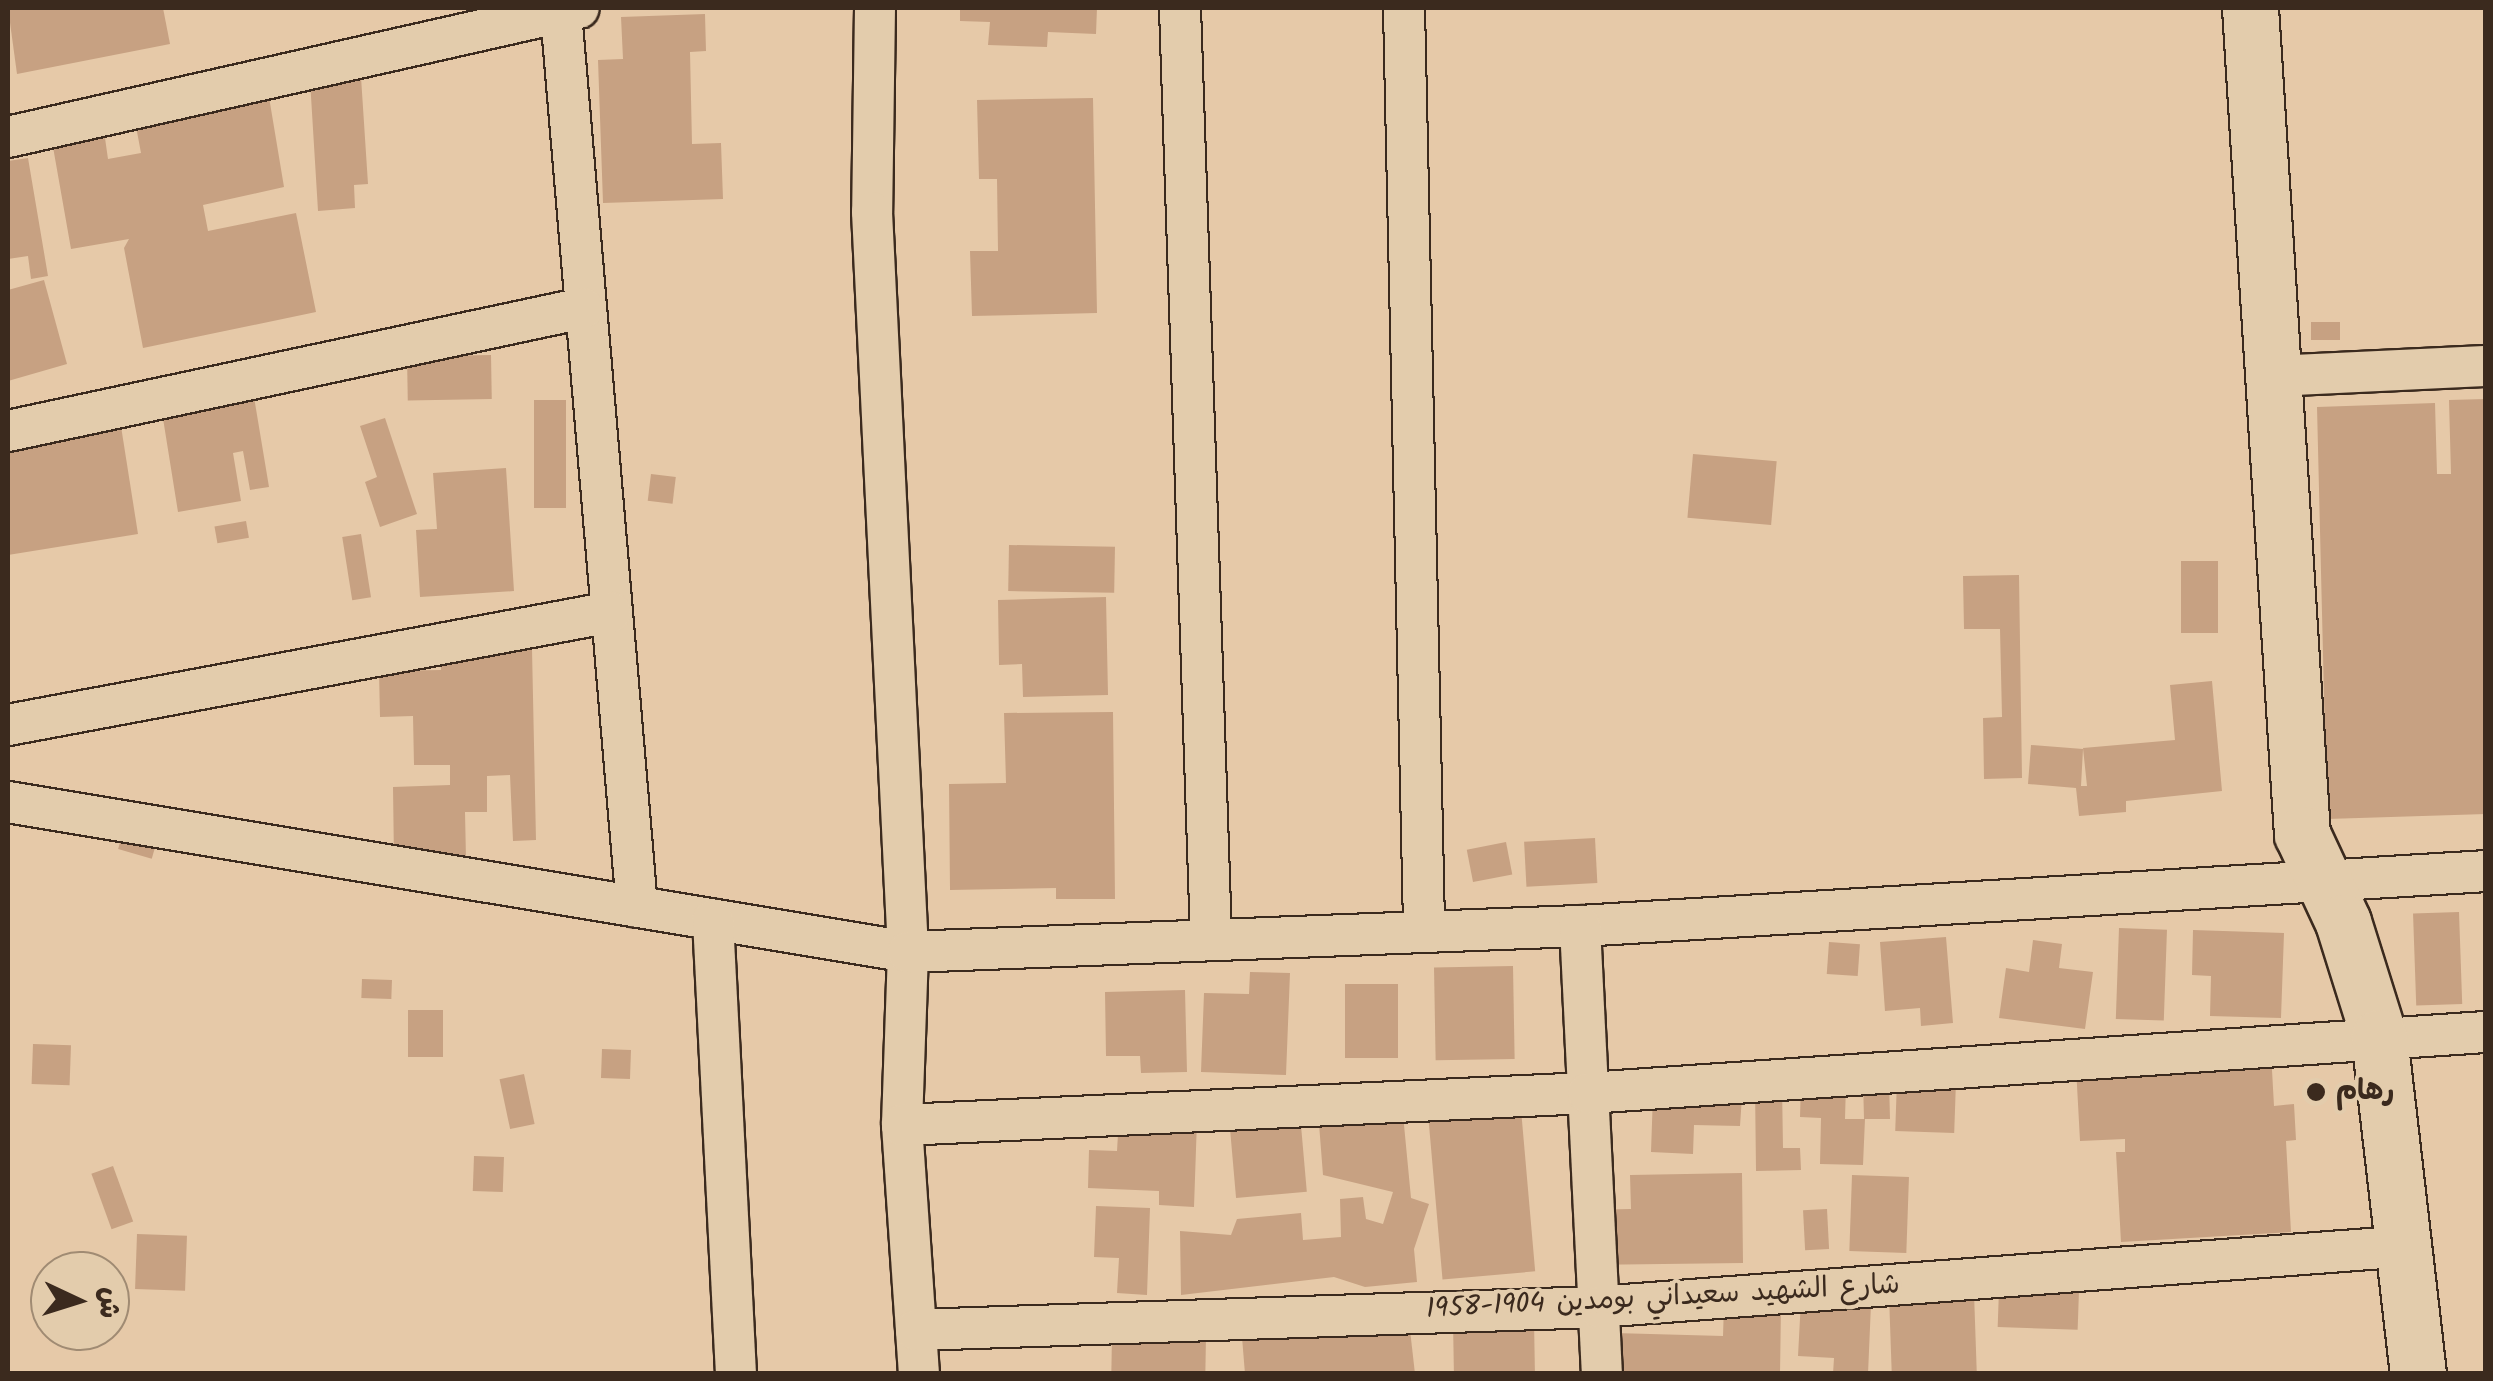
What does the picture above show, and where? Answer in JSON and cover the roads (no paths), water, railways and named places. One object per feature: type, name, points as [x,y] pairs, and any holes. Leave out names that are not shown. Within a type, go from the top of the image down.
[{"type":"street","points":[[875,8],[872,212],[908,952],[902,1124],[919,1374]]},
{"type":"street","points":[[1180,8],[1212,937]]},
{"type":"street","points":[[1404,8],[1424,926]]},
{"type":"street","points":[[2250,8],[2302,834],[2325,882],[2379,1036],[2409,1246],[2418,1374]]},
{"type":"street","points":[[8,137],[570,10],[583,308],[637,908]]},
{"type":"street","points":[[8,431],[583,308]]},
{"type":"street","points":[[2272,376],[2486,366]]},
{"type":"street","points":[[8,724],[611,612]]},
{"type":"street","points":[[8,802],[908,952],[1424,926],[1580,926],[2486,870]]},
{"type":"street","points":[[714,920],[736,1374]]},
{"type":"street","points":[[1580,926],[1602,1374]]},
{"type":"street","points":[[902,1124],[1588,1093],[2379,1036],[2486,1032]]},
{"type":"street","name":"شارع الشهيد سعيداني بومدين 1904-1958","points":[[916,1330],[1598,1307],[2409,1246]]},
{"type":"place","name":"رهام","points":[[2316,1092]]}]
